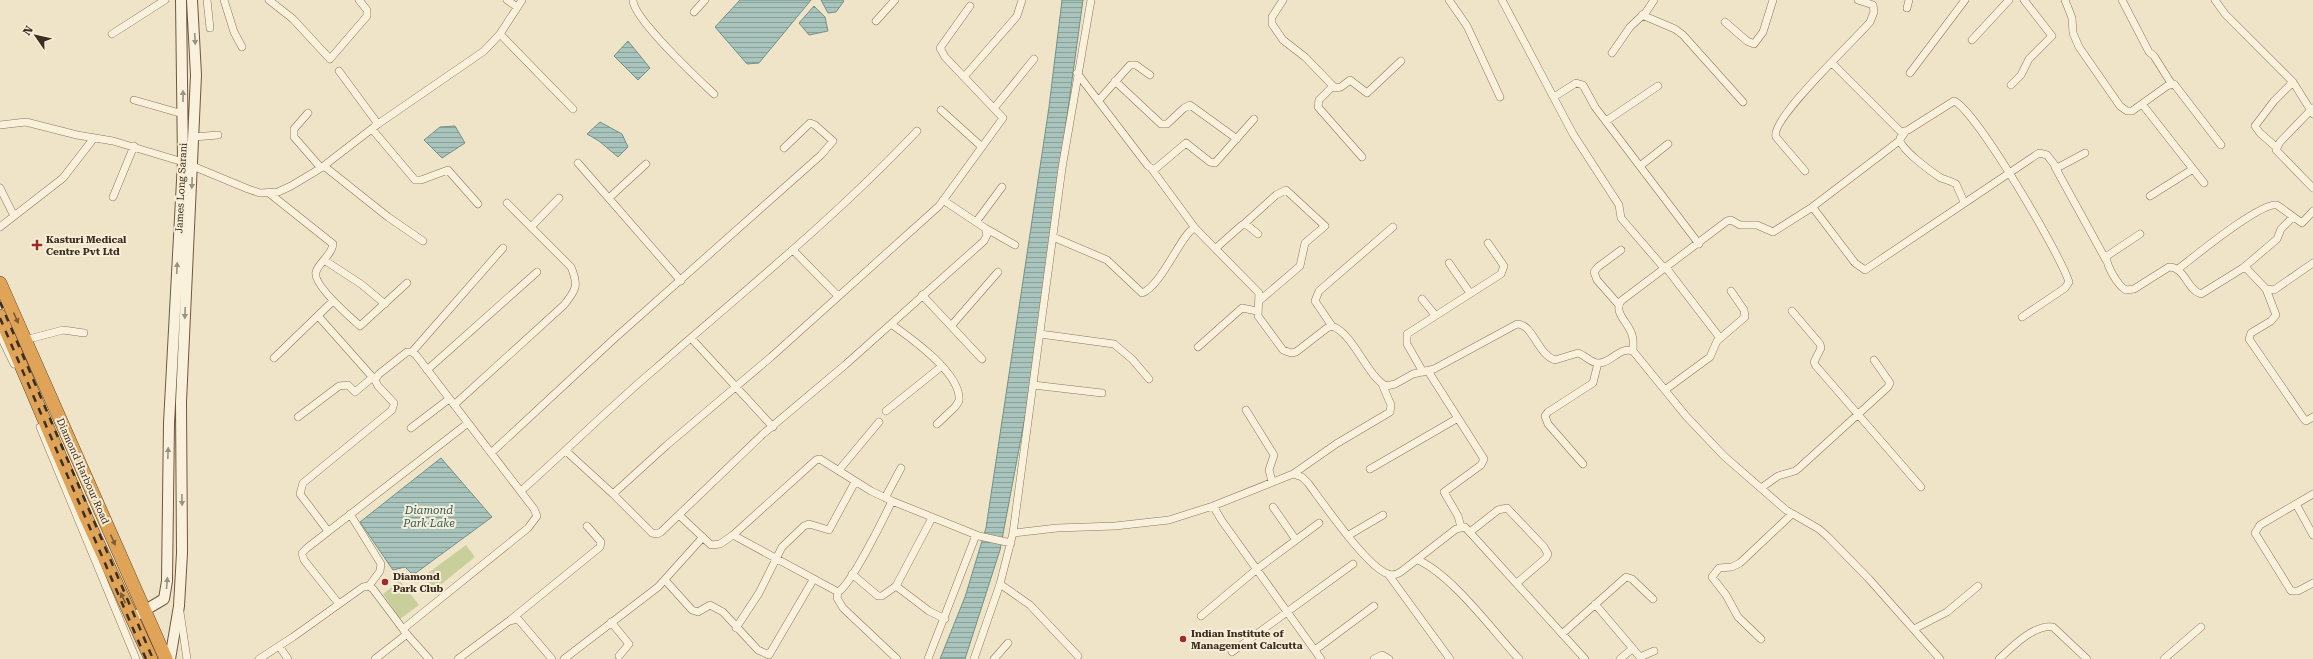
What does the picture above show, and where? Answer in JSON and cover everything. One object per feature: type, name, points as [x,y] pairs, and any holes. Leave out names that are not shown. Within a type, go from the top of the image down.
[{"type":"highway","name":"Diamond Harbour Road","points":[[0,282],[166,659]]},
{"type":"highway","name":"Diamond Harbour Road","points":[[0,316],[84,513],[151,659]]},
{"type":"main road","name":"James Long Sarani","points":[[132,618],[145,612],[164,599],[168,581],[168,460],[172,377],[188,164],[183,114],[181,0]]},
{"type":"main road","points":[[170,659],[180,606],[182,534],[180,419],[188,164],[194,137],[196,64],[192,0]]},
{"type":"street","points":[[112,34],[164,0]]},
{"type":"street","points":[[207,0],[210,28]]},
{"type":"street","points":[[224,0],[234,32],[242,47]]},
{"type":"street","points":[[269,0],[294,19],[330,59],[367,16],[367,10],[359,0]]},
{"type":"street","points":[[507,0],[517,7]]},
{"type":"street","points":[[0,125],[26,122],[134,146],[188,164],[248,190],[269,193],[291,186],[323,167],[378,124],[484,51],[500,34],[522,0]]},
{"type":"street","points":[[633,0],[633,7],[653,32],[714,94]]},
{"type":"street","points":[[694,12],[705,0]]},
{"type":"street","points":[[876,21],[895,0]]},
{"type":"street","points":[[964,77],[1017,16],[1022,0]]},
{"type":"street","points":[[974,659],[1000,584],[1008,543],[1013,533],[1077,73],[1091,0]]},
{"type":"street","points":[[1283,0],[1272,17],[1272,24],[1283,40],[1305,57],[1332,87],[1338,89],[1350,80],[1367,93],[1401,61]]},
{"type":"street","points":[[1449,0],[1467,26],[1500,97]]},
{"type":"street","points":[[1502,0],[1573,134],[1617,202],[1621,218],[1664,268],[1667,269],[1720,338]]},
{"type":"street","points":[[1612,53],[1630,27],[1654,0]]},
{"type":"street","points":[[1725,22],[1747,41],[1754,44],[1763,32],[1773,0]]},
{"type":"street","points":[[1805,171],[1776,137],[1775,131],[1790,107],[1864,28],[1872,17],[1873,5],[1858,0]]},
{"type":"street","points":[[1907,8],[1909,0]]},
{"type":"street","points":[[1910,73],[1965,0]]},
{"type":"street","points":[[1972,40],[2009,0]]},
{"type":"street","points":[[2011,85],[2021,75],[2032,56],[2052,36],[2024,0]]},
{"type":"street","points":[[2065,0],[2072,18],[2073,33],[2079,47],[2120,106],[2127,111],[2132,111],[2171,83]]},
{"type":"street","points":[[2122,0],[2149,52],[2154,56],[2171,83],[2177,87],[2222,145]]},
{"type":"street","points":[[2215,0],[2225,14],[2293,82],[2312,110],[2276,147]]},
{"type":"street","points":[[613,494],[735,386],[771,357],[944,200],[1003,118],[945,57],[940,48],[970,6]]},
{"type":"street","points":[[1642,15],[1674,29],[1683,35],[1744,102]]},
{"type":"street","points":[[500,34],[573,110]]},
{"type":"street","points":[[994,107],[1034,60]]},
{"type":"street","points":[[1832,63],[1903,132]]},
{"type":"street","points":[[1099,100],[1126,69],[1133,64],[1150,75]]},
{"type":"street","points":[[339,70],[378,124]]},
{"type":"street","points":[[1077,73],[1151,168],[1195,228],[1259,293],[1257,312],[1268,332],[1288,353],[1296,352],[1332,326]]},
{"type":"street","points":[[1115,81],[1161,124],[1167,124],[1190,104],[1237,139]]},
{"type":"street","points":[[2293,82],[2274,101],[2256,126],[2276,147],[2278,152],[2313,188]]},
{"type":"street","points":[[1554,97],[1576,83],[1580,83],[1606,121],[1699,244]]},
{"type":"street","points":[[1606,121],[1640,100],[1658,86]]},
{"type":"street","points":[[1332,87],[1319,100],[1318,106],[1362,157]]},
{"type":"street","points":[[134,100],[183,114]]},
{"type":"street","points":[[1940,659],[1869,579],[1828,537],[1813,525],[1792,514],[1745,476],[1686,416],[1633,350],[1632,335],[1619,312],[1619,305],[1626,296],[1731,220],[1740,225],[1756,225],[1773,232],[1811,208],[1899,141],[1903,132],[1954,101],[1986,136],[2009,173],[2069,282],[2066,288],[2022,317]]},
{"type":"street","points":[[2142,104],[2204,183]]},
{"type":"street","points":[[941,110],[982,147]]},
{"type":"street","points":[[308,113],[294,130],[294,137],[323,167],[388,217],[423,241]]},
{"type":"street","points":[[1151,168],[1157,169],[1186,143],[1210,162],[1215,163],[1254,119]]},
{"type":"street","points":[[491,453],[615,338],[681,281],[821,155],[833,141],[815,125],[809,123],[784,148]]},
{"type":"street","points":[[372,130],[415,180],[421,180],[448,170],[478,204]]},
{"type":"street","points":[[521,491],[880,171],[917,131]]},
{"type":"street","points":[[194,137],[218,135]]},
{"type":"street","points":[[0,227],[63,178],[94,138]]},
{"type":"street","points":[[1899,141],[1907,152],[1934,173],[1956,184],[1964,202]]},
{"type":"street","points":[[1640,166],[1668,144]]},
{"type":"street","points":[[113,197],[134,146]]},
{"type":"street","points":[[1811,208],[1814,209],[1855,263],[1865,270],[2039,153],[2047,155],[2055,167],[2106,260],[2120,284],[2126,290],[2134,288],[2169,267],[2178,269],[2194,290],[2201,294],[2243,268],[2277,239],[2281,229],[2292,218]]},
{"type":"street","points":[[2055,167],[2060,167],[2085,153]]},
{"type":"street","points":[[578,163],[681,281]]},
{"type":"street","points":[[609,198],[646,164]]},
{"type":"street","points":[[2150,196],[2193,169]]},
{"type":"street","points":[[976,222],[1002,187]]},
{"type":"street","points":[[0,188],[14,216]]},
{"type":"street","points":[[1216,248],[1276,195],[1286,190],[1324,226],[1305,243],[1300,266],[1259,301]]},
{"type":"street","points":[[269,193],[316,232],[332,242],[333,247],[316,272],[316,279],[334,301],[360,326],[407,283]]},
{"type":"street","points":[[531,227],[559,198]]},
{"type":"street","points":[[944,200],[985,228],[1015,245]]},
{"type":"street","points":[[454,405],[564,305],[576,290],[576,278],[571,267],[507,203]]},
{"type":"street","points":[[2178,269],[2235,226],[2268,206],[2277,205],[2292,218],[2302,223],[2313,210]]},
{"type":"street","points":[[1244,224],[1258,234]]},
{"type":"street","points":[[1013,533],[1057,528],[1115,526],[1169,520],[1213,506],[1272,481],[1293,474],[1336,444],[1390,412],[1391,405],[1382,384],[1354,347],[1338,330],[1332,326],[1315,301],[1318,291],[1393,227]]},
{"type":"street","points":[[566,451],[613,494],[652,533],[657,534],[661,532],[773,427],[984,241],[987,235],[985,228]]},
{"type":"street","points":[[1053,237],[1107,260],[1142,293],[1168,265],[1189,231],[1195,228]]},
{"type":"street","points":[[2106,260],[2111,253],[2140,234]]},
{"type":"street","points":[[1460,527],[1458,516],[1444,492],[1481,465],[1484,459],[1406,339],[1411,330],[1497,277],[1504,270],[1502,261],[1488,243]]},
{"type":"street","points":[[298,417],[340,386],[348,385],[356,392],[403,355],[412,352],[503,248]]},
{"type":"street","points":[[793,250],[838,296]]},
{"type":"street","points":[[1619,305],[1597,280],[1594,272],[1598,267],[1621,250]]},
{"type":"street","points":[[324,260],[361,284],[385,304]]},
{"type":"street","points":[[1449,263],[1470,293]]},
{"type":"street","points":[[2266,289],[2274,290],[2313,263]]},
{"type":"street","points":[[2243,268],[2247,269],[2266,289],[2276,315],[2271,321],[2251,333],[2249,339],[2304,420],[2306,421],[2313,417]]},
{"type":"street","points":[[427,370],[537,272]]},
{"type":"street","points":[[951,326],[998,272]]},
{"type":"street","points":[[1665,390],[1710,357],[1720,338],[1745,317],[1744,310],[1731,291]]},
{"type":"street","points":[[922,295],[982,359]]},
{"type":"street","points":[[1422,299],[1435,315]]},
{"type":"street","points":[[274,358],[319,317],[334,301]]},
{"type":"street","points":[[1198,346],[1242,308],[1257,312]]},
{"type":"street","points":[[1792,311],[1820,344],[1821,348],[1814,362],[1816,366],[1921,487]]},
{"type":"street","points":[[319,317],[394,403],[392,410],[303,483],[300,489],[300,494],[328,531]]},
{"type":"street","points":[[891,324],[922,346],[942,366],[960,397],[955,407],[937,424]]},
{"type":"street","points":[[1382,384],[1390,386],[1413,374],[1426,371],[1517,324],[1527,328],[1551,359],[1559,359],[1578,353],[1598,363]]},
{"type":"street","points":[[25,340],[62,330],[84,332]]},
{"type":"street","points":[[1040,334],[1114,344],[1132,359],[1149,379]]},
{"type":"street","points":[[0,335],[88,540],[136,659]]},
{"type":"street","points":[[691,338],[773,427]]},
{"type":"street","points":[[1583,464],[1548,424],[1545,416],[1548,412],[1593,383],[1598,363],[1623,350],[1633,350]]},
{"type":"street","points":[[375,659],[405,631],[533,523],[537,516],[534,509],[521,491],[412,352]]},
{"type":"street","points":[[1761,488],[1778,476],[1795,472],[1883,393],[1890,383],[1874,360]]},
{"type":"street","points":[[886,411],[942,366]]},
{"type":"street","points":[[1033,384],[1102,393]]},
{"type":"street","points":[[411,428],[449,399]]},
{"type":"street","points":[[1246,410],[1274,455],[1269,470],[1272,481]]},
{"type":"street","points":[[1370,469],[1458,418]]},
{"type":"street","points":[[839,470],[879,422]]},
{"type":"street","points":[[339,604],[304,560],[302,554],[328,531],[468,423]]},
{"type":"street","points":[[680,515],[711,544],[720,544],[733,535],[816,460],[824,460],[855,482],[885,498],[977,535],[1008,543]]},
{"type":"street","points":[[885,498],[901,468]]},
{"type":"street","points":[[1293,474],[1302,477],[1308,483],[1367,558],[1388,574],[1450,659]]},
{"type":"street","points":[[736,628],[759,593],[777,560],[782,547],[804,526],[809,524],[829,530],[855,482]]},
{"type":"street","points":[[2313,494],[2260,525],[2255,533],[2291,592],[2298,591],[2313,583]]},
{"type":"street","points":[[892,501],[852,574],[838,592],[837,598],[843,608],[897,659]]},
{"type":"street","points":[[2296,504],[2313,535]]},
{"type":"street","points":[[1213,506],[1222,521],[1321,659]]},
{"type":"street","points":[[1273,507],[1296,540]]},
{"type":"street","points":[[1470,532],[1498,510],[1507,508],[1548,551],[1546,558],[1517,583]]},
{"type":"street","points":[[259,659],[363,587],[368,586],[380,571],[381,564],[350,514]]},
{"type":"street","points":[[1761,639],[1738,617],[1726,595],[1712,577],[1719,568],[1736,566],[1792,514]]},
{"type":"street","points":[[1349,535],[1383,515]]},
{"type":"street","points":[[852,574],[881,596],[896,586],[932,518]]},
{"type":"street","points":[[1200,616],[1257,569],[1319,523]]},
{"type":"street","points":[[458,659],[509,621],[600,547],[601,542],[587,526]]},
{"type":"street","points":[[1388,574],[1395,575],[1418,560],[1460,527],[1465,527],[1585,659]]},
{"type":"street","points":[[733,535],[813,580],[838,592]]},
{"type":"street","points":[[928,659],[977,535]]},
{"type":"street","points":[[564,659],[658,588],[703,537]]},
{"type":"street","points":[[1418,560],[1430,566],[1456,589],[1519,659]]},
{"type":"street","points":[[1232,652],[1353,564]]},
{"type":"street","points":[[1562,634],[1626,577],[1632,579],[1653,599]]},
{"type":"street","points":[[665,580],[692,610],[698,612],[710,605],[723,612],[736,628],[758,650],[771,657],[813,580]]},
{"type":"street","points":[[1000,584],[1030,605],[1078,656]]},
{"type":"street","points":[[368,586],[373,589],[405,631],[429,659]]},
{"type":"street","points":[[896,586],[929,611],[945,619]]},
{"type":"street","points":[[1914,629],[1947,612],[1978,586]]},
{"type":"street","points":[[1595,604],[1640,657],[1654,650]]},
{"type":"street","points":[[180,606],[187,659]]},
{"type":"street","points":[[1315,650],[1374,606]]},
{"type":"street","points":[[509,621],[518,619],[552,659]]},
{"type":"street","points":[[611,622],[629,644],[619,656]]},
{"type":"street","points":[[1999,659],[2024,638],[2047,626],[2053,627],[2087,659]]},
{"type":"street","points":[[2164,659],[2201,627]]},
{"type":"street","points":[[994,659],[1008,643]]},
{"type":"street","points":[[279,646],[288,659]]},
{"type":"street","points":[[1620,659],[1632,649]]},
{"type":"street","points":[[1374,659],[1382,655],[1389,659]]},
{"type":"green space","points":[[466,545],[475,557],[434,590],[424,576]]},
{"type":"green space","points":[[400,581],[419,605],[400,619],[383,594]]},
{"type":"water","points":[[740,0],[811,0],[759,63],[747,64],[715,27]]},
{"type":"water","points":[[821,0],[844,1],[836,12],[828,13]]},
{"type":"water","points":[[1062,0],[1083,0],[1028,401],[1000,550],[965,659],[940,659],[965,597],[986,528],[1049,107]]},
{"type":"water","points":[[814,6],[825,17],[828,31],[809,35],[799,23]]},
{"type":"water","points":[[628,41],[650,68],[638,80],[614,56]]},
{"type":"water","points":[[600,122],[622,134],[628,147],[618,157],[599,141],[587,134]]},
{"type":"water","points":[[455,126],[465,143],[442,158],[424,140],[440,127]]},
{"type":"water","name":"Diamond Park Lake","points":[[441,458],[492,517],[413,575],[405,567],[393,570],[360,522]]},
{"type":"railway","points":[[0,302],[153,659]]},
{"type":"railway","points":[[0,318],[146,659]]},
{"type":"place","name":"Kasturi Medical Centre Pvt Ltd","points":[[37,245]]},
{"type":"place","name":"Diamond Park Club","points":[[385,582]]},
{"type":"place","name":"Indian Institute of Management Calcutta","points":[[1183,639]]}]
